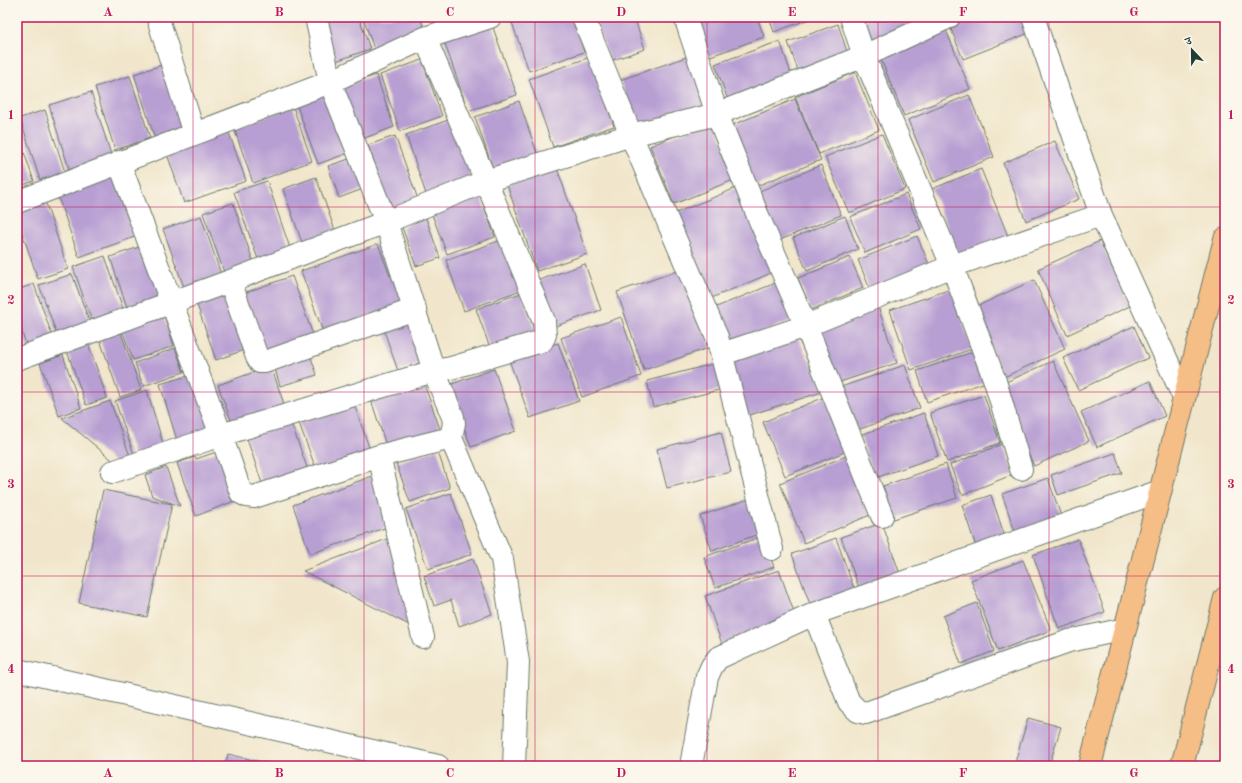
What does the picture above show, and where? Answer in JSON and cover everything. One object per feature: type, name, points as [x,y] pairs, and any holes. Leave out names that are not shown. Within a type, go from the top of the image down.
[{"type":"main road","points":[[1090,766],[1225,239]]},
{"type":"main road","points":[[1182,766],[1225,598]]},
{"type":"street","points":[[158,17],[194,134]]},
{"type":"street","points":[[316,17],[330,82],[386,222],[434,372],[453,417],[454,424],[451,438],[502,559],[518,662],[514,766]]},
{"type":"street","points":[[17,202],[330,82],[425,38],[490,17]]},
{"type":"street","points":[[583,17],[630,135],[717,337],[772,548]]},
{"type":"street","points":[[685,17],[717,114],[758,216],[806,326],[882,516]]},
{"type":"street","points":[[851,17],[864,56],[952,266],[995,381],[1021,469]]},
{"type":"street","points":[[17,359],[172,303],[386,222],[486,181],[630,135],[717,114],[864,56],[949,17]]},
{"type":"street","points":[[1033,17],[1101,215],[1184,398]]},
{"type":"street","points":[[112,472],[221,435],[542,341],[545,335],[544,322],[425,38]]},
{"type":"street","points":[[119,162],[221,435],[241,493],[254,497],[379,456],[451,438]]},
{"type":"street","points":[[722,354],[806,326],[952,266],[1101,215]]},
{"type":"street","points":[[230,281],[260,362],[264,362],[415,309]]},
{"type":"street","points":[[379,456],[423,637]]},
{"type":"street","points":[[691,766],[707,677],[718,658],[814,614],[1160,491]]},
{"type":"street","points":[[814,614],[849,702],[858,710],[866,713],[1068,641],[1125,629]]},
{"type":"street","points":[[17,670],[384,760],[438,766]]},
{"type":"building","points":[[320,17],[359,17],[370,49],[336,61]]},
{"type":"building","points":[[363,17],[420,17],[425,31],[374,49]]},
{"type":"building","points":[[510,17],[572,17],[584,52],[529,71]]},
{"type":"building","points":[[594,17],[634,17],[645,49],[610,61]]},
{"type":"building","points":[[691,17],[757,17],[764,37],[705,58]]},
{"type":"building","points":[[769,17],[815,17],[774,32]]},
{"type":"building","points":[[863,17],[929,17],[930,20],[871,41]]},
{"type":"building","points":[[967,17],[1022,17],[1029,33],[963,59],[949,24]]},
{"type":"building","points":[[491,22],[517,95],[468,111],[443,38]]},
{"type":"building","points":[[838,24],[849,58],[800,76],[788,42]]},
{"type":"building","points":[[944,25],[970,89],[904,116],[878,52]]},
{"type":"building","points":[[780,41],[793,80],[729,103],[715,64]]},
{"type":"building","points":[[689,56],[707,107],[637,131],[620,80]]},
{"type":"building","points":[[590,57],[614,126],[553,147],[529,79]]},
{"type":"building","points":[[422,60],[442,116],[400,131],[380,75]]},
{"type":"building","points":[[168,63],[189,128],[155,139],[134,74]]},
{"type":"building","points":[[855,72],[879,130],[819,154],[795,97]]},
{"type":"building","points":[[376,75],[394,127],[354,142],[335,89]]},
{"type":"building","points":[[130,76],[150,138],[115,150],[95,87]]},
{"type":"building","points":[[333,90],[354,151],[318,164],[296,103]]},
{"type":"building","points":[[91,92],[113,161],[71,175],[49,105]]},
{"type":"building","points":[[969,95],[994,157],[934,182],[908,120]]},
{"type":"building","points":[[795,99],[821,160],[754,187],[728,127]]},
{"type":"building","points":[[519,101],[538,156],[494,172],[475,117]]},
{"type":"building","points":[[293,107],[312,161],[253,183],[234,128]]},
{"type":"building","points":[[45,110],[65,172],[40,180],[20,118]]},
{"type":"building","points":[[451,119],[474,184],[428,200],[406,135]]},
{"type":"building","points":[[714,120],[738,178],[674,204],[650,146]]},
{"type":"building","points":[[228,130],[246,181],[184,203],[166,151]]},
{"type":"building","points":[[17,132],[34,181],[17,187]]},
{"type":"building","points":[[882,134],[905,189],[849,213],[825,157]]},
{"type":"building","points":[[395,136],[419,202],[392,212],[368,145]]},
{"type":"building","points":[[1055,141],[1079,199],[1026,221],[1003,163]]},
{"type":"building","points":[[358,156],[368,187],[339,198],[328,166]]},
{"type":"building","points":[[821,165],[841,215],[775,242],[755,193]]},
{"type":"building","points":[[557,168],[587,254],[537,271],[507,185]]},
{"type":"building","points":[[981,169],[1008,236],[959,256],[932,189]]},
{"type":"building","points":[[119,175],[140,235],[79,257],[58,197]]},
{"type":"building","points":[[316,177],[337,236],[304,248],[283,189]]},
{"type":"building","points":[[267,181],[291,251],[259,262],[234,192]]},
{"type":"building","points":[[741,186],[776,271],[709,299],[673,214]]},
{"type":"building","points":[[906,194],[921,229],[865,253],[850,217]]},
{"type":"building","points":[[480,195],[495,237],[447,254],[431,212]]},
{"type":"building","points":[[44,198],[68,269],[38,279],[17,218],[17,208]]},
{"type":"building","points":[[233,203],[254,264],[225,275],[203,213]]},
{"type":"building","points":[[201,216],[222,277],[185,290],[163,229]]},
{"type":"building","points":[[845,216],[858,249],[807,271],[793,238]]},
{"type":"building","points":[[426,218],[440,258],[416,266],[402,227]]},
{"type":"building","points":[[917,236],[931,269],[872,294],[858,260]]},
{"type":"building","points":[[504,239],[521,290],[464,311],[446,260]]},
{"type":"building","points":[[1100,241],[1130,306],[1067,335],[1038,269]]},
{"type":"building","points":[[378,244],[390,276],[400,272],[410,302],[323,332],[301,271]]},
{"type":"building","points":[[145,245],[164,301],[129,313],[110,257]]},
{"type":"building","points":[[105,256],[125,315],[94,327],[73,267]]},
{"type":"building","points":[[850,257],[863,288],[811,310],[798,278]]},
{"type":"building","points":[[585,264],[601,310],[553,327],[537,281]]},
{"type":"building","points":[[683,269],[711,347],[644,370],[617,292]]},
{"type":"building","points":[[72,274],[92,329],[59,340],[39,285]]},
{"type":"building","points":[[292,276],[314,338],[263,356],[241,294]]},
{"type":"building","points":[[1034,280],[1065,349],[1004,377],[973,308]]},
{"type":"building","points":[[778,282],[794,319],[729,346],[714,308]]},
{"type":"building","points":[[34,284],[54,341],[28,350],[17,318],[17,290]]},
{"type":"building","points":[[229,287],[250,348],[216,360],[195,299]]},
{"type":"building","points":[[951,289],[972,349],[911,370],[890,310]]},
{"type":"building","points":[[521,293],[535,332],[490,348],[476,309]]},
{"type":"building","points":[[878,307],[897,363],[837,383],[818,328]]},
{"type":"building","points":[[407,312],[425,361],[398,371],[381,322]]},
{"type":"building","points":[[164,315],[174,346],[133,360],[122,330]]},
{"type":"building","points":[[621,317],[641,376],[582,397],[561,338]]},
{"type":"building","points":[[1134,326],[1148,358],[1078,390],[1063,358]]},
{"type":"building","points":[[120,330],[141,390],[120,397],[99,337]]},
{"type":"building","points":[[795,333],[825,391],[743,417],[729,357]]},
{"type":"building","points":[[87,340],[107,398],[86,405],[66,348]]},
{"type":"building","points":[[558,343],[579,401],[530,418],[509,360]]},
{"type":"building","points":[[175,348],[184,372],[143,386],[135,363]]},
{"type":"building","points":[[308,349],[317,375],[280,386],[273,362]]},
{"type":"building","points":[[981,349],[992,380],[927,402],[917,371]]},
{"type":"building","points":[[63,355],[81,408],[59,416],[40,363]]},
{"type":"building","points":[[1053,361],[1089,441],[1034,466],[997,386]]},
{"type":"building","points":[[720,362],[726,388],[653,407],[647,381]]},
{"type":"building","points":[[905,365],[920,408],[857,430],[841,387]]},
{"type":"building","points":[[271,366],[285,407],[233,426],[218,385]]},
{"type":"building","points":[[494,369],[516,431],[471,447],[449,385]]},
{"type":"building","points":[[194,374],[214,431],[178,444],[160,384]]},
{"type":"building","points":[[422,378],[441,432],[388,451],[370,397]]},
{"type":"building","points":[[1150,381],[1165,416],[1097,447],[1081,412]]},
{"type":"building","points":[[147,390],[164,447],[135,457],[115,401]]},
{"type":"building","points":[[984,395],[1000,443],[947,462],[930,413]]},
{"type":"building","points":[[825,397],[847,451],[785,476],[763,422]]},
{"type":"building","points":[[110,401],[131,459],[117,464],[62,418]]},
{"type":"building","points":[[353,401],[371,453],[317,472],[298,420]]},
{"type":"building","points":[[924,413],[938,456],[875,478],[860,435]]},
{"type":"building","points":[[289,417],[310,476],[265,492],[245,433]]},
{"type":"building","points":[[721,432],[731,472],[667,488],[657,449]]},
{"type":"building","points":[[1002,444],[1014,474],[962,495],[950,465]]},
{"type":"building","points":[[225,449],[242,498],[196,516],[177,463],[195,457],[196,459]]},
{"type":"building","points":[[437,449],[450,488],[410,502],[396,463]]},
{"type":"building","points":[[1115,453],[1122,473],[1058,495],[1051,475]]},
{"type":"building","points":[[846,456],[870,515],[804,543],[780,483]]},
{"type":"building","points":[[946,464],[957,498],[894,519],[883,486]]},
{"type":"building","points":[[166,467],[180,506],[152,496],[145,475]]},
{"type":"building","points":[[378,474],[396,524],[310,554],[293,505]]},
{"type":"building","points":[[1048,478],[1061,516],[1015,532],[1002,494]]},
{"type":"building","points":[[103,490],[172,504],[147,617],[79,603]]},
{"type":"building","points":[[451,493],[472,554],[428,569],[406,509]]},
{"type":"building","points":[[991,495],[1005,537],[976,547],[962,505]]},
{"type":"building","points":[[752,498],[764,532],[712,551],[700,516]]},
{"type":"building","points":[[882,523],[901,577],[860,591],[841,537]]},
{"type":"building","points":[[395,536],[421,631],[303,571]]},
{"type":"building","points":[[763,536],[774,567],[715,588],[704,557]]},
{"type":"building","points":[[836,538],[856,594],[812,610],[792,554]]},
{"type":"building","points":[[1078,539],[1105,612],[1059,629],[1033,555]]},
{"type":"building","points":[[473,559],[492,614],[459,626],[451,600],[434,606],[424,576]]},
{"type":"building","points":[[1023,560],[1051,630],[998,651],[971,580]]},
{"type":"building","points":[[779,570],[796,618],[722,644],[705,596]]},
{"type":"building","points":[[977,603],[994,651],[961,664],[943,616]]},
{"type":"building","points":[[1028,718],[1061,727],[1049,766],[1014,766]]},
{"type":"building","points":[[228,754],[274,765],[225,766]]}]
